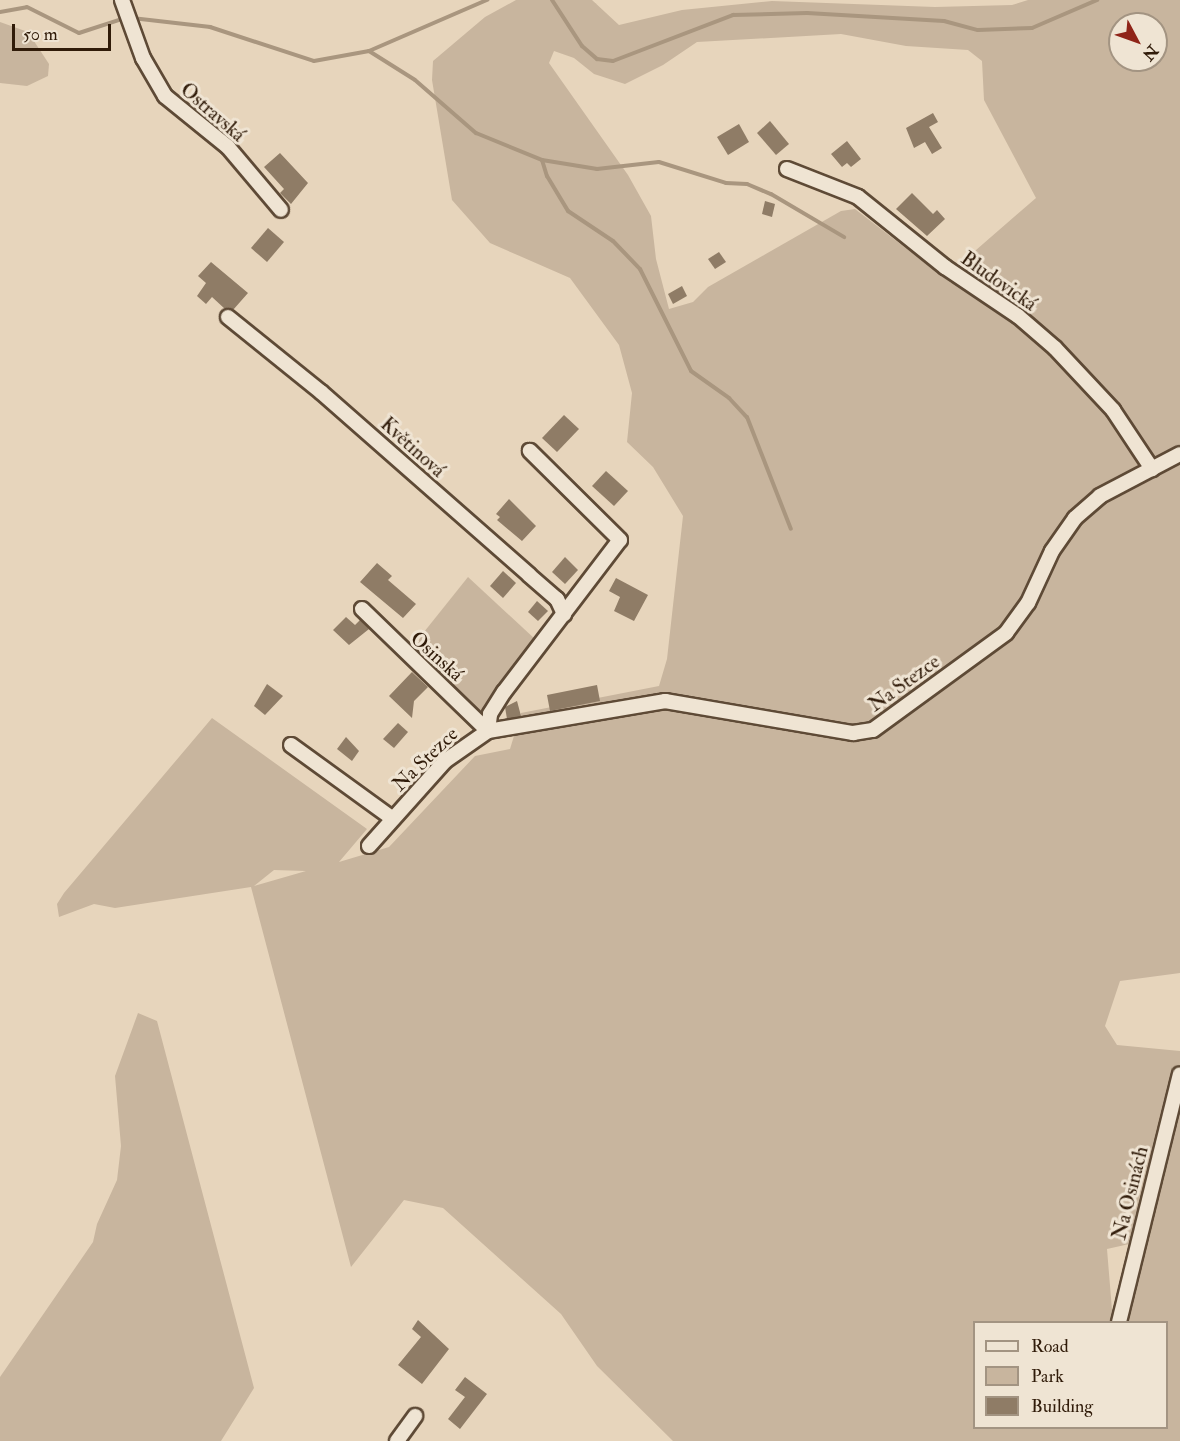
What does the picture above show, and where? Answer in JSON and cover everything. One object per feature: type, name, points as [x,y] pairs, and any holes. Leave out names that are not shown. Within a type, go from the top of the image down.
[{"type":"street","name":"Ostravská","points":[[122,0],[143,58],[165,96],[228,147],[281,210]]},
{"type":"street","name":"Bludovická","points":[[787,169],[858,197],[945,267],[1018,315],[1113,411],[1152,469]]},
{"type":"street","name":"Květinová","points":[[228,317],[321,392],[529,575],[557,600],[564,614]]},
{"type":"street","name":"Na Stezce","points":[[488,731],[495,705],[621,537],[530,451]]},
{"type":"street","name":"Na Stezce","points":[[369,846],[445,761],[488,731],[665,701],[853,733],[873,730],[1006,633],[1028,603],[1052,551],[1075,518],[1100,496],[1180,454]]},
{"type":"street","name":"Osinská","points":[[362,609],[488,731]]},
{"type":"street","name":"Na Stezce","points":[[291,745],[392,818]]},
{"type":"street","name":"Na Osinách","points":[[1119,1321],[1180,1074]]},
{"type":"street","points":[[397,1441],[415,1416]]},
{"type":"green space","points":[[516,0],[592,0],[619,25],[682,10],[772,1],[935,7],[1012,5],[1028,0],[1180,0],[1180,973],[1120,981],[1105,1026],[1117,1045],[1180,1051],[1180,1441],[673,1441],[597,1366],[561,1314],[443,1208],[404,1200],[351,1267],[251,887],[115,908],[94,904],[59,917],[57,904],[64,893],[212,718],[367,829],[339,862],[389,847],[475,756],[510,749],[521,713],[659,686],[667,659],[683,516],[653,467],[627,442],[632,393],[619,345],[570,278],[490,243],[452,200],[432,80],[433,61],[485,17]],"holes":[[[841,34],[906,46],[968,50],[982,61],[984,100],[1036,198],[968,257],[969,267],[951,283],[855,209],[841,211],[708,287],[693,302],[669,309],[656,259],[651,216],[628,175],[549,63],[554,51],[574,58],[594,74],[625,84],[663,65],[697,42]],[[274,870],[306,871],[254,886]]]},
{"type":"green space","points":[[0,22],[28,32],[49,64],[48,76],[27,86],[0,83]]},
{"type":"green space","points":[[468,577],[536,640],[482,712],[415,652],[420,637]]},
{"type":"green space","points":[[138,1013],[157,1021],[254,1388],[221,1441],[0,1441],[0,1377],[93,1242],[97,1224],[117,1180],[121,1146],[115,1076]]},
{"type":"building","points":[[933,113],[938,122],[929,127],[942,148],[932,154],[925,142],[914,148],[906,128]]},
{"type":"building","points":[[770,121],[789,144],[776,155],[757,133]]},
{"type":"building","points":[[739,124],[749,142],[728,155],[717,137]]},
{"type":"building","points":[[847,141],[861,159],[851,167],[847,163],[842,167],[831,154]]},
{"type":"building","points":[[280,153],[308,183],[291,204],[280,193],[284,189],[264,167]]},
{"type":"building","points":[[912,193],[933,214],[937,210],[945,219],[927,236],[896,209]]},
{"type":"building","points":[[765,201],[775,204],[772,217],[762,214]]},
{"type":"building","points":[[268,228],[284,242],[267,262],[251,248]]},
{"type":"building","points":[[719,252],[726,262],[715,269],[708,259]]},
{"type":"building","points":[[211,262],[248,293],[233,310],[225,309],[212,297],[206,304],[197,296],[206,283],[198,276]]},
{"type":"building","points":[[682,286],[687,296],[673,304],[668,294]]},
{"type":"building","points":[[564,415],[579,429],[557,452],[542,438]]},
{"type":"building","points":[[606,471],[628,491],[614,506],[592,486]]},
{"type":"building","points":[[509,499],[536,526],[522,541],[497,520],[500,517],[496,514]]},
{"type":"building","points":[[565,557],[578,570],[565,584],[552,572]]},
{"type":"building","points":[[377,563],[392,576],[388,580],[416,604],[403,618],[360,582]]},
{"type":"building","points":[[503,571],[516,583],[503,598],[490,586]]},
{"type":"building","points":[[616,578],[648,595],[634,621],[614,611],[620,597],[609,591]]},
{"type":"building","points":[[537,601],[548,611],[538,621],[528,612]]},
{"type":"building","points":[[346,617],[355,625],[360,620],[369,629],[349,645],[333,630]]},
{"type":"building","points":[[412,672],[428,687],[414,701],[412,718],[389,696]]},
{"type":"building","points":[[267,684],[283,696],[265,715],[254,706]]},
{"type":"building","points":[[597,685],[600,701],[550,711],[547,695]]},
{"type":"building","points":[[517,701],[521,716],[507,719],[505,707]]},
{"type":"building","points":[[398,723],[408,732],[394,748],[383,739]]},
{"type":"building","points":[[346,737],[359,751],[352,761],[337,749]]},
{"type":"building","points":[[418,1320],[449,1349],[422,1384],[398,1365],[421,1337],[412,1329]]},
{"type":"building","points":[[465,1377],[487,1394],[460,1429],[448,1419],[465,1397],[455,1390]]},
{"type":"waterway","points":[[369,51],[487,0]]},
{"type":"waterway","points":[[552,0],[582,46],[597,59],[613,61],[733,15],[807,13],[944,21],[978,30],[1032,28],[1097,0]]},
{"type":"waterway","points":[[0,12],[27,7],[79,33],[125,18]]},
{"type":"waterway","points":[[132,18],[210,27],[314,61],[369,51],[415,80],[476,133],[542,160],[597,169],[659,162],[726,183],[747,184],[771,194],[844,237]]},
{"type":"waterway","points":[[542,160],[547,176],[568,211],[613,241],[640,269],[691,371],[729,398],[747,417],[791,529]]}]
